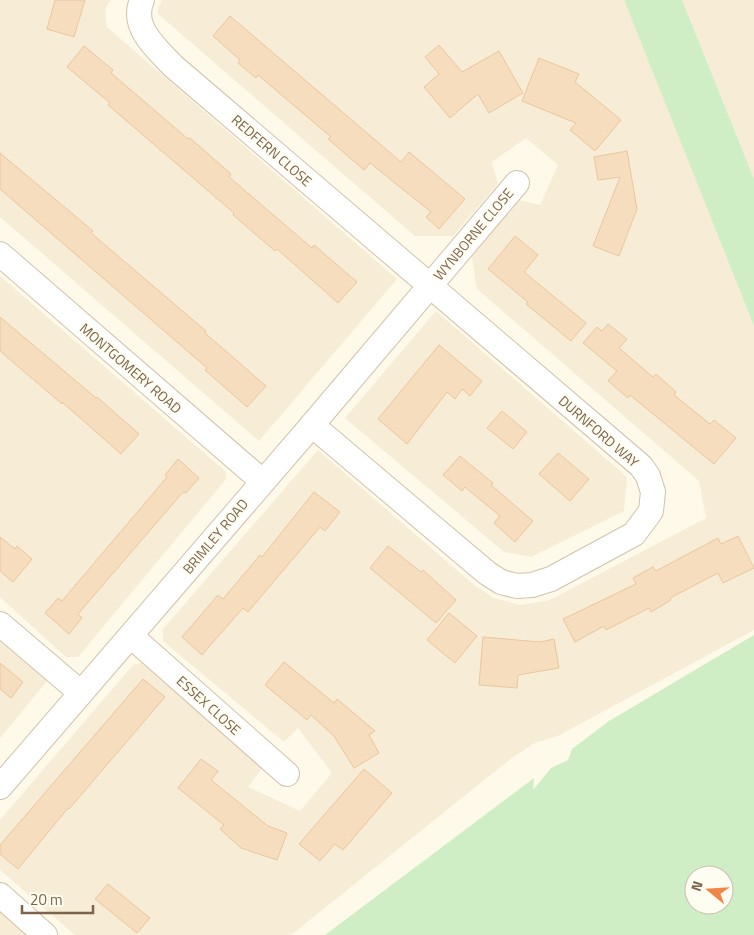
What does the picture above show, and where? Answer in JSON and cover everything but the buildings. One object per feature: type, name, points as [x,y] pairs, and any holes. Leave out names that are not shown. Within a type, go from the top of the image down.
[{"type":"street","name":"REDFERN CLOSE","points":[[142,0],[139,6],[145,35],[173,66],[430,286]]},
{"type":"street","name":"WYNBORNE CLOSE","points":[[430,286],[517,183]]},
{"type":"street","name":"MONTGOMERY ROAD","points":[[0,254],[262,481]]},
{"type":"street","name":"BRIMLEY ROAD","points":[[0,787],[430,286]]},
{"type":"street","name":"DURNFORD WAY","points":[[312,425],[486,573],[501,582],[517,586],[532,585],[551,579],[634,534],[651,511],[653,492],[648,476],[641,466],[430,286]]},
{"type":"street","points":[[0,624],[81,693]]},
{"type":"street","name":"ESSEX CLOSE","points":[[131,636],[287,774]]},
{"type":"street","points":[[0,895],[45,935]]},
{"type":"shaded area","points":[[0,0],[111,0],[105,9],[107,27],[397,279],[259,441],[0,217]]},
{"type":"shaded area","points":[[162,0],[624,0],[754,326],[754,630],[558,736],[535,743],[513,757],[291,935],[75,935],[0,870],[0,820],[133,665],[145,662],[263,767],[248,787],[300,811],[332,773],[298,728],[284,742],[163,641],[163,629],[318,450],[474,585],[494,598],[520,605],[550,600],[706,518],[699,481],[477,289],[471,252],[519,200],[540,205],[558,165],[526,138],[492,162],[498,184],[453,236],[415,236],[158,14],[158,8]]},
{"type":"shaded area","points":[[682,0],[754,0],[754,179],[744,154]]},
{"type":"shaded area","points":[[0,276],[225,471],[226,479],[78,657],[66,657],[0,597]]},
{"type":"shaded area","points":[[436,311],[627,477],[624,511],[531,557],[504,552],[345,418]]},
{"type":"shaded area","points":[[0,639],[47,681],[0,738]]},
{"type":"shaded area","points":[[0,906],[33,935],[0,935]]},
{"type":"green space","points":[[624,0],[682,0],[754,179],[754,326]]},
{"type":"green space","points":[[754,635],[754,935],[325,935],[534,778],[533,790],[551,768],[568,760],[572,749],[609,721]]}]
